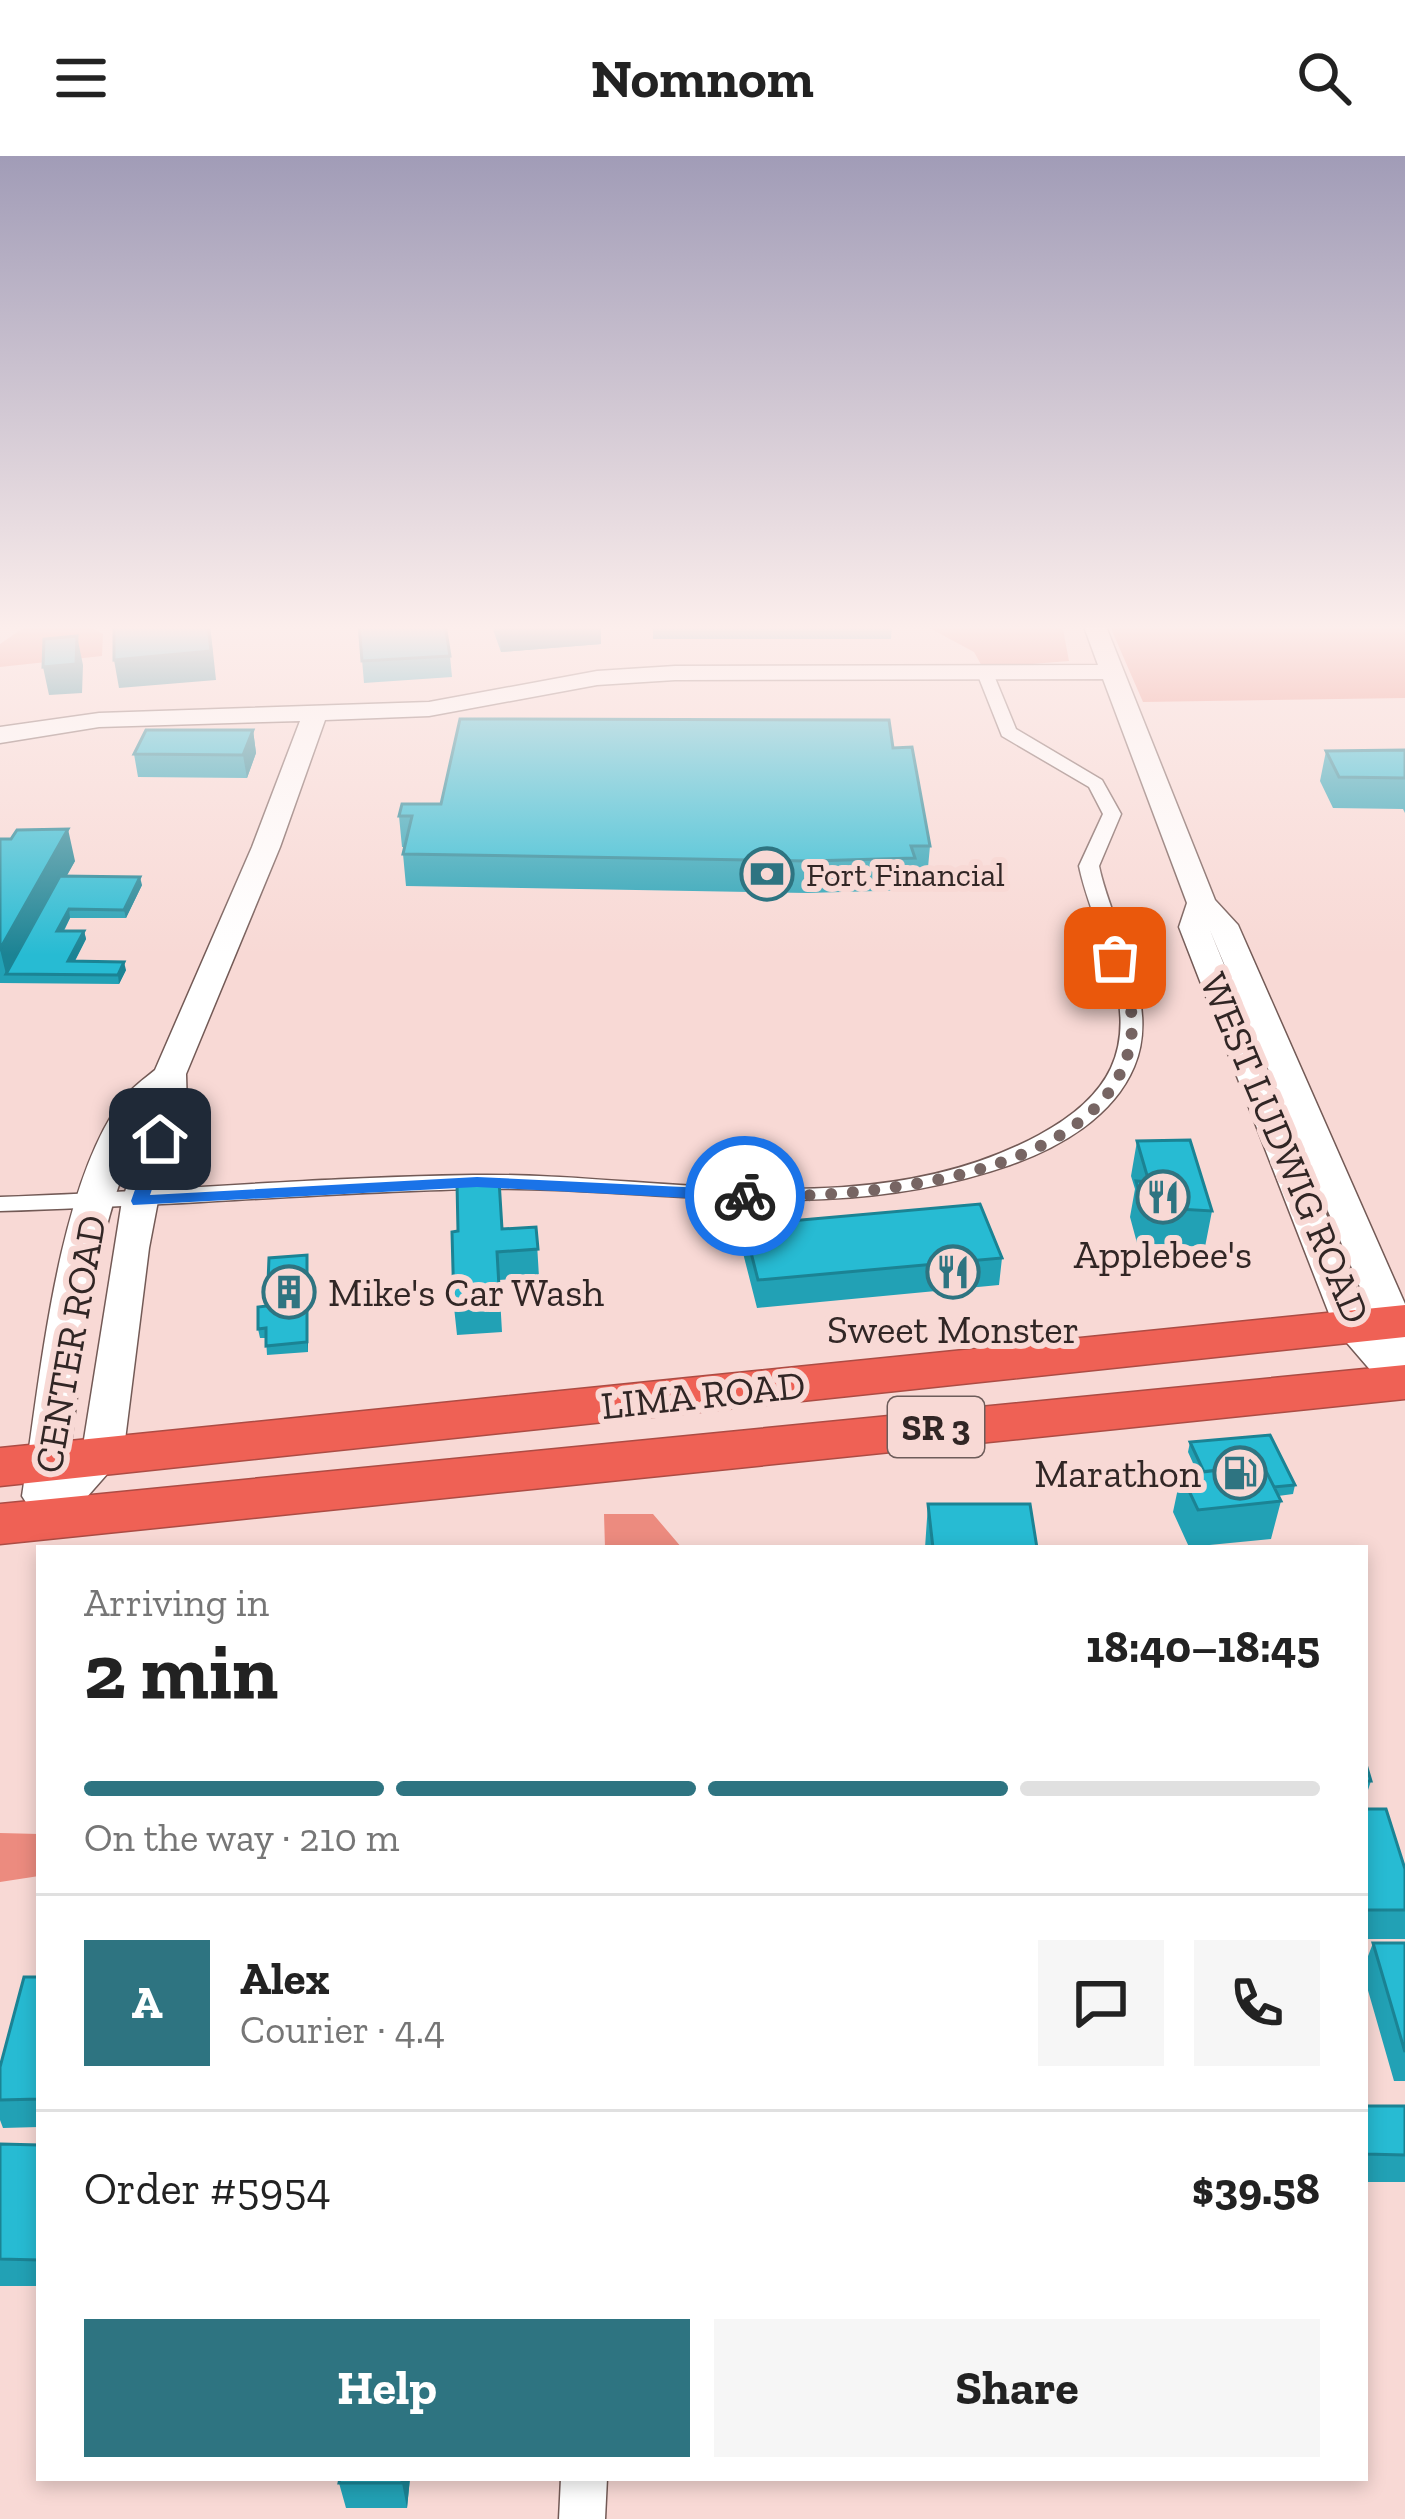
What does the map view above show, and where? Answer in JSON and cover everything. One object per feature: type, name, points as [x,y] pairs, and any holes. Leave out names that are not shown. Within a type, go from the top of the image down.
[{"type":"highway","name":"LIMA ROAD","points":[[23,1465],[1384,1324]]},
{"type":"highway","name":"LIMA ROAD","points":[[21,1522],[1405,1383]]},
{"type":"street","name":"CENTER ROAD","points":[[21,1522],[103,1456],[140,1201],[170,1108],[170,1074],[266,847],[307,734]]},
{"type":"street","points":[[0,1204],[477,1182],[785,1197],[866,1194],[908,1189],[977,1169],[1061,1132],[1100,1104],[1123,1067],[1130,1045],[1129,1002],[1089,866],[1112,814],[1096,784],[1011,734]]},
{"type":"street","name":"WEST LUDWIG ROAD","points":[[1136,734],[1202,903],[1194,927],[1384,1324],[1405,1383]]},
{"type":"street","name":"CENTER ROAD","points":[[21,1522],[23,1465],[94,1202],[125,1122],[137,1103],[170,1074]]},
{"type":"street","points":[[582,2519],[584,2481]]},
{"type":"shaded area","points":[[604,1514],[653,1514],[679,1545],[605,1545]]},
{"type":"shaded area","points":[[0,1833],[36,1834],[36,1876],[0,1882]]},
{"type":"building","points":[[144,734],[251,734],[243,755],[134,754]]},
{"type":"building","points":[[457,734],[891,734],[893,748],[912,747],[930,846],[911,846],[915,858],[809,861],[403,854],[412,816],[399,816],[402,804],[441,804]]},
{"type":"building","points":[[1405,750],[1405,778],[1339,777],[1326,751]]},
{"type":"building","points":[[68,829],[0,949],[0,839],[11,839],[17,830]]},
{"type":"building","points":[[60,876],[140,877],[124,910],[69,909],[57,931],[84,931],[68,961],[124,962],[118,975],[6,974]]},
{"type":"building","points":[[1190,1140],[1212,1211],[1143,1207],[1136,1181],[1149,1182],[1137,1141]]},
{"type":"building","points":[[499,1180],[502,1229],[536,1227],[538,1249],[497,1252],[500,1304],[454,1307],[452,1232],[458,1231],[457,1183]]},
{"type":"building","points":[[980,1204],[1002,1258],[758,1280],[744,1225]]},
{"type":"building","name":"Mike's Car Wash","points":[[307,1255],[307,1342],[266,1346],[266,1328],[258,1329],[258,1307],[267,1306],[269,1258]]},
{"type":"building","points":[[1270,1435],[1295,1485],[1274,1487],[1263,1465],[1204,1472],[1190,1442]]},
{"type":"building","points":[[1263,1465],[1281,1501],[1198,1510],[1181,1474]]},
{"type":"building","points":[[928,1504],[1030,1504],[1037,1545],[933,1545]]},
{"type":"building","points":[[1368,1809],[1386,1809],[1405,1869],[1405,1910],[1368,1910]]},
{"type":"building","points":[[1373,1943],[1405,1943],[1405,2052]]},
{"type":"building","points":[[24,1977],[36,1977],[36,2099],[0,2100],[0,2067]]},
{"type":"building","points":[[1368,2106],[1405,2106],[1405,2155],[1368,2154]]},
{"type":"building","points":[[0,2144],[36,2145],[36,2260],[0,2259]]},
{"type":"building","points":[[339,2481],[402,2481],[402,2483]]},
{"type":"way so far","points":[[745,1196],[806,1198],[908,1189],[1006,1159],[1061,1132],[1100,1104],[1123,1067],[1130,1045],[1133,1023],[1115,958]]},
{"type":"place","name":"Fort Financial","points":[[767,874]]},
{"type":"place","name":"Applebee's","points":[[1163,1197]]},
{"type":"place","name":"Sweet Monster","points":[[953,1272]]},
{"type":"place","name":"Mike's Car Wash","points":[[289,1292]]},
{"type":"place","name":"Marathon","points":[[1240,1473]]},
{"type":"route","points":[[160,1139],[140,1201],[477,1182],[745,1196]]}]
